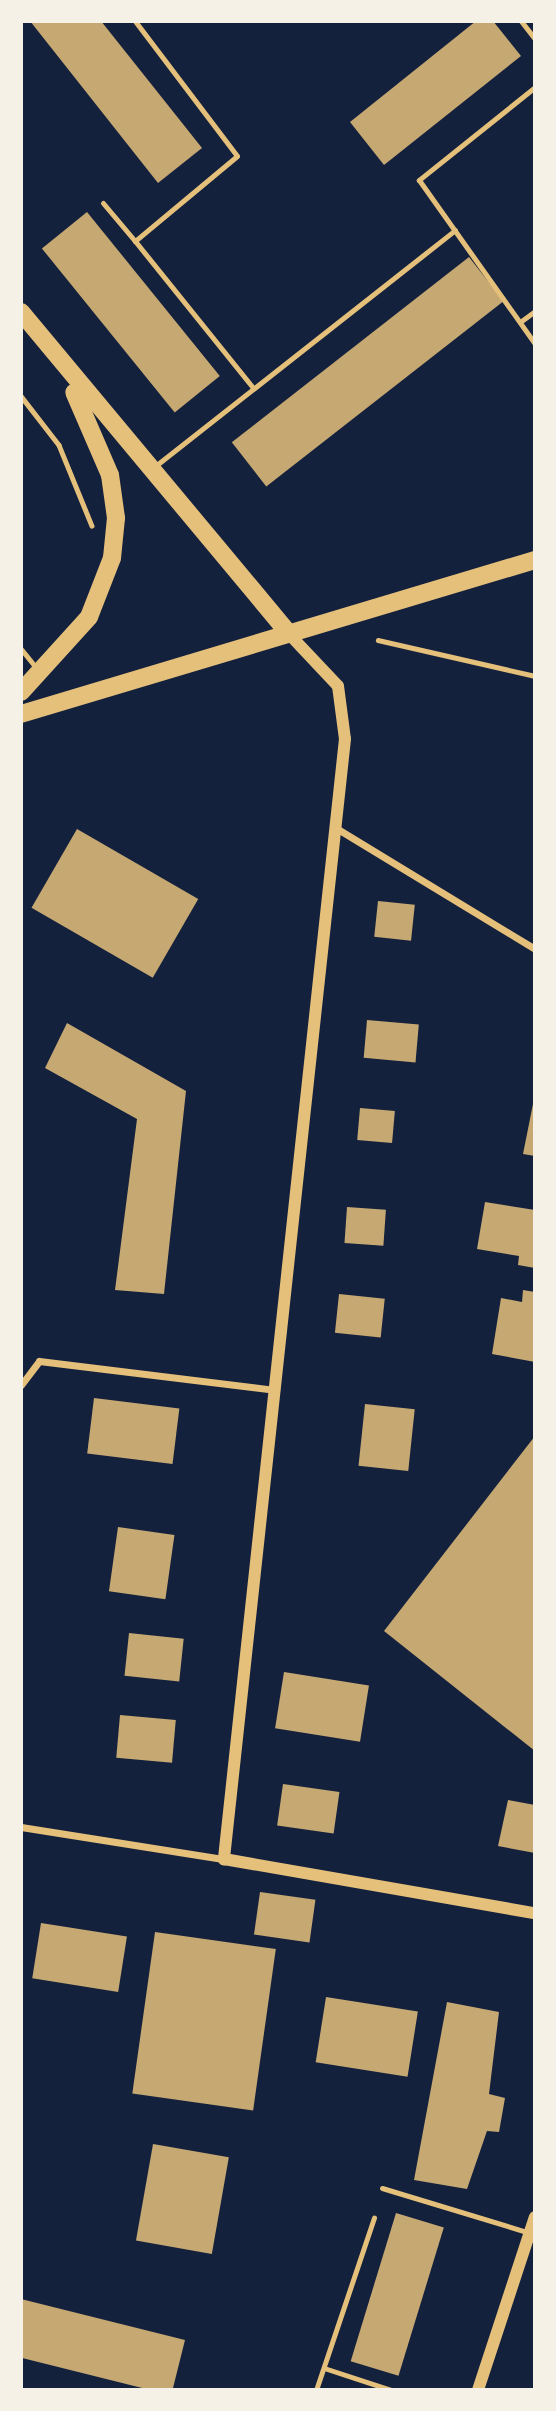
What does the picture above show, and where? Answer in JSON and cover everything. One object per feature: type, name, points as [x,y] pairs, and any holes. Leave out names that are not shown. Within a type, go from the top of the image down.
[{"type":"main road","points":[[21,312],[148,471],[289,634]]},
{"type":"main road","points":[[21,692],[42,675],[100,595],[116,518],[105,463],[57,357]]},
{"type":"main road","points":[[21,714],[535,560]]},
{"type":"street","points":[[224,1859],[336,828],[342,698],[331,675],[289,634]]},
{"type":"street","points":[[336,828],[535,949]]},
{"type":"street","points":[[21,1385],[39,1361],[276,1391]]},
{"type":"street","points":[[21,1827],[535,1913]]},
{"type":"street","points":[[478,2390],[535,2217]]},
{"type":"lane","points":[[135,21],[237,156],[135,241]]},
{"type":"lane","points":[[521,21],[535,39]]},
{"type":"lane","points":[[535,87],[419,180],[535,344]]},
{"type":"lane","points":[[103,203],[253,388]]},
{"type":"lane","points":[[148,471],[455,230]]},
{"type":"lane","points":[[520,322],[535,311]]},
{"type":"lane","points":[[21,649],[42,675]]},
{"type":"lane","points":[[382,2188],[530,2233]]},
{"type":"lane","points":[[316,2390],[374,2218]]},
{"type":"lane","points":[[324,2368],[391,2390]]},
{"type":"path","points":[[21,396],[59,445],[92,542]]},
{"type":"path","points":[[378,640],[535,676]]},
{"type":"building","points":[[30,21],[101,21],[202,148],[158,183]]},
{"type":"building","points":[[476,21],[493,21],[521,56],[384,165],[350,122]]},
{"type":"building","points":[[87,212],[220,376],[175,412],[42,249]]},
{"type":"building","points":[[469,257],[503,301],[266,486],[232,442]]},
{"type":"building","points":[[77,829],[198,899],[153,978],[32,908]]},
{"type":"building","points":[[378,901],[415,905],[411,941],[374,937]]},
{"type":"building","points":[[367,1020],[419,1025],[415,1062],[364,1058]]},
{"type":"building","points":[[67,1023],[186,1091],[164,1294],[115,1290],[137,1119],[45,1068]]},
{"type":"building","points":[[535,1094],[535,1156],[523,1154]]},
{"type":"building","points":[[360,1108],[395,1111],[392,1143],[357,1140]]},
{"type":"building","points":[[485,1202],[535,1210],[535,1268],[518,1265],[519,1256],[477,1249]]},
{"type":"building","points":[[347,1207],[386,1210],[383,1246],[344,1243]]},
{"type":"building","points":[[523,1290],[535,1292],[535,1362],[492,1354],[501,1298],[522,1302]]},
{"type":"building","points":[[339,1294],[385,1299],[381,1338],[335,1333]]},
{"type":"building","points":[[94,1398],[179,1408],[173,1464],[87,1454]]},
{"type":"building","points":[[365,1404],[415,1409],[408,1471],[359,1466]]},
{"type":"building","points":[[535,1436],[535,1751],[384,1631]]},
{"type":"building","points":[[118,1527],[174,1535],[165,1599],[109,1591]]},
{"type":"building","points":[[129,1633],[184,1639],[179,1682],[125,1676]]},
{"type":"building","points":[[284,1672],[369,1685],[360,1742],[275,1728]]},
{"type":"building","points":[[120,1715],[176,1720],[172,1763],[116,1758]]},
{"type":"building","points":[[283,1784],[339,1792],[334,1834],[277,1826]]},
{"type":"building","points":[[508,1800],[535,1805],[535,1853],[498,1846]]},
{"type":"building","points":[[260,1892],[315,1900],[309,1942],[254,1935]]},
{"type":"building","points":[[41,1923],[127,1937],[118,1992],[32,1978]]},
{"type":"building","points":[[155,1932],[276,1949],[253,2110],[132,2093]]},
{"type":"building","points":[[326,1997],[418,2012],[408,2077],[316,2062]]},
{"type":"building","points":[[447,2002],[499,2012],[489,2094],[505,2098],[499,2132],[487,2131],[467,2189],[414,2180]]},
{"type":"building","points":[[153,2144],[229,2157],[212,2254],[136,2241]]},
{"type":"building","points":[[396,2213],[444,2228],[398,2376],[351,2361]]},
{"type":"building","points":[[21,2299],[185,2340],[172,2390],[150,2390],[21,2358]]}]
